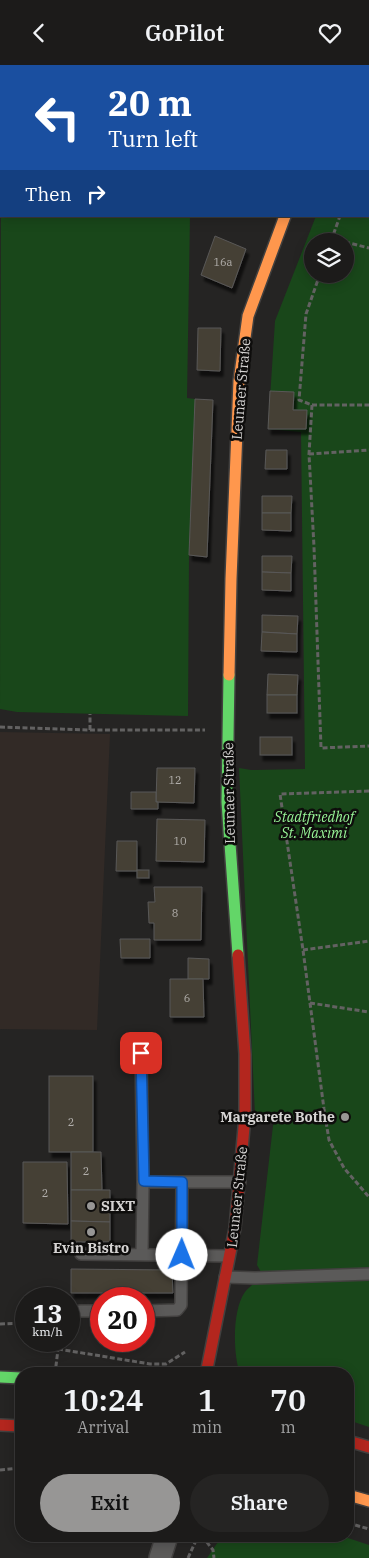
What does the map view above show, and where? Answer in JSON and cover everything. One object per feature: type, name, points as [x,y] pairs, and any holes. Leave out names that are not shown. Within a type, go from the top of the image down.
[{"type":"street","name":"Leunaer Straße","points":[[207,1367],[236,1228],[245,1116],[245,1053],[227,802],[231,579],[239,381],[248,316],[285,217]]},
{"type":"street","points":[[0,1377],[15,1378]]},
{"type":"street","points":[[0,1425],[15,1426]]},
{"type":"street","points":[[354,1443],[369,1447]]},
{"type":"street","points":[[354,1497],[369,1501]]},
{"type":"street","points":[[160,1558],[165,1542]]},
{"type":"lane","points":[[141,1053],[144,1181],[142,1255]]},
{"type":"lane","points":[[144,1181],[240,1182]]},
{"type":"lane","points":[[155,1311],[172,1311],[180,1308],[182,1182]]},
{"type":"lane","points":[[81,1254],[231,1256]]},
{"type":"lane","points":[[213,1275],[256,1278],[369,1274]]},
{"type":"lane","points":[[80,1311],[90,1311]]},
{"type":"path","points":[[334,233],[340,217]]},
{"type":"path","points":[[354,244],[369,248]]},
{"type":"path","points":[[317,283],[306,314],[299,401],[312,405],[369,405]]},
{"type":"path","points":[[312,405],[309,453],[321,748],[369,746]]},
{"type":"path","points":[[309,453],[369,451]]},
{"type":"path","points":[[90,714],[90,730]]},
{"type":"path","points":[[0,727],[90,730],[228,730]]},
{"type":"path","points":[[369,791],[280,794],[329,1140],[344,1169],[369,1197]]},
{"type":"path","points":[[303,950],[369,941]]},
{"type":"path","points":[[310,1003],[369,1011]]},
{"type":"path","points":[[0,1324],[15,1323]]},
{"type":"path","points":[[76,1352],[150,1364],[166,1364],[176,1359],[188,1348]]},
{"type":"path","points":[[56,1367],[58,1352]]},
{"type":"path","points":[[0,1469],[15,1468]]},
{"type":"path","points":[[354,1525],[369,1529]]},
{"type":"path","points":[[188,1558],[197,1542]]},
{"type":"path","points":[[206,1542],[213,1550],[214,1558]]},
{"type":"shaded area","points":[[0,732],[110,734],[97,1030],[0,1029]]},
{"type":"green space","points":[[1,217],[190,217],[187,398],[195,399],[189,556],[188,716],[17,712],[0,709]]},
{"type":"green space","name":"Stadtfriedhof St. Maximi","points":[[316,217],[369,217],[369,1269],[261,1272],[257,1265],[274,1117],[255,1115],[239,768],[251,770],[305,769],[301,432],[268,429],[275,321],[304,247],[304,283],[354,283],[354,233],[309,233]]},
{"type":"green space","points":[[369,1278],[369,1427],[354,1422],[354,1367],[238,1367],[235,1344],[236,1321],[241,1300],[253,1284]]},
{"type":"green space","points":[[354,1540],[369,1545],[369,1558],[207,1558],[218,1542],[354,1542]]},
{"type":"building","points":[[215,236],[246,249],[232,288],[201,275]]},
{"type":"building","points":[[198,328],[221,328],[220,371],[197,370]]},
{"type":"building","points":[[270,391],[294,392],[293,410],[307,410],[306,429],[268,429]]},
{"type":"building","points":[[195,399],[213,400],[207,557],[189,555]]},
{"type":"building","points":[[266,450],[287,450],[287,469],[265,469]]},
{"type":"building","points":[[262,496],[292,496],[291,513],[262,513]]},
{"type":"building","points":[[262,513],[291,513],[291,531],[262,530]]},
{"type":"building","points":[[262,556],[292,556],[291,573],[262,572]]},
{"type":"building","points":[[262,572],[291,573],[291,591],[262,590]]},
{"type":"building","points":[[262,615],[298,616],[297,634],[262,632]]},
{"type":"building","points":[[262,632],[297,634],[297,652],[261,651]]},
{"type":"building","points":[[268,674],[298,675],[297,695],[267,695]]},
{"type":"building","points":[[267,695],[297,695],[297,713],[267,713]]},
{"type":"building","points":[[260,737],[292,737],[292,755],[260,755]]},
{"type":"building","points":[[157,768],[195,768],[194,803],[156,802]]},
{"type":"building","points":[[131,792],[156,792],[158,809],[131,809]]},
{"type":"building","points":[[157,819],[205,820],[204,862],[156,861]]},
{"type":"building","points":[[117,841],[137,841],[137,871],[116,871]]},
{"type":"building","points":[[137,870],[149,870],[149,878],[137,878]]},
{"type":"building","points":[[154,887],[202,887],[201,940],[154,940],[154,923],[149,923],[148,902],[155,902]]},
{"type":"building","points":[[120,939],[150,939],[150,958],[121,958]]},
{"type":"building","points":[[188,958],[209,959],[209,979],[188,979]]},
{"type":"building","points":[[170,979],[203,979],[204,1017],[170,1017]]},
{"type":"building","points":[[49,1076],[93,1076],[93,1152],[49,1152]]},
{"type":"building","points":[[71,1152],[101,1152],[102,1190],[71,1190]]},
{"type":"building","points":[[23,1162],[67,1162],[68,1224],[23,1223]]},
{"type":"building","name":"SIXT","points":[[71,1190],[110,1190],[110,1222],[71,1221]]},
{"type":"building","name":"Evin Bistro","points":[[71,1221],[110,1222],[110,1242],[71,1242]]},
{"type":"building","points":[[71,1269],[172,1270],[173,1293],[155,1293],[155,1287],[90,1287],[90,1293],[80,1293],[80,1287],[71,1287]]},
{"type":"traffic: fast","points":[[229,675],[227,802],[238,955]]},
{"type":"traffic: fast","points":[[0,1377],[15,1378]]},
{"type":"traffic: slow","points":[[229,675],[239,381],[248,316],[285,217]]},
{"type":"traffic: slow","points":[[354,1497],[369,1501]]},
{"type":"traffic: jam","points":[[207,1367],[235,1228],[245,1116],[245,1054],[238,955]]},
{"type":"traffic: jam","points":[[0,1425],[15,1426]]},
{"type":"traffic: jam","points":[[354,1443],[369,1447]]},
{"type":"place","name":"Margarete Bothe","points":[[345,1117]]},
{"type":"place","name":"SIXT","points":[[91,1206]]},
{"type":"place","name":"Evin Bistro","points":[[91,1232]]},
{"type":"route","points":[[141,1053],[144,1181],[182,1182],[182,1255]]}]
